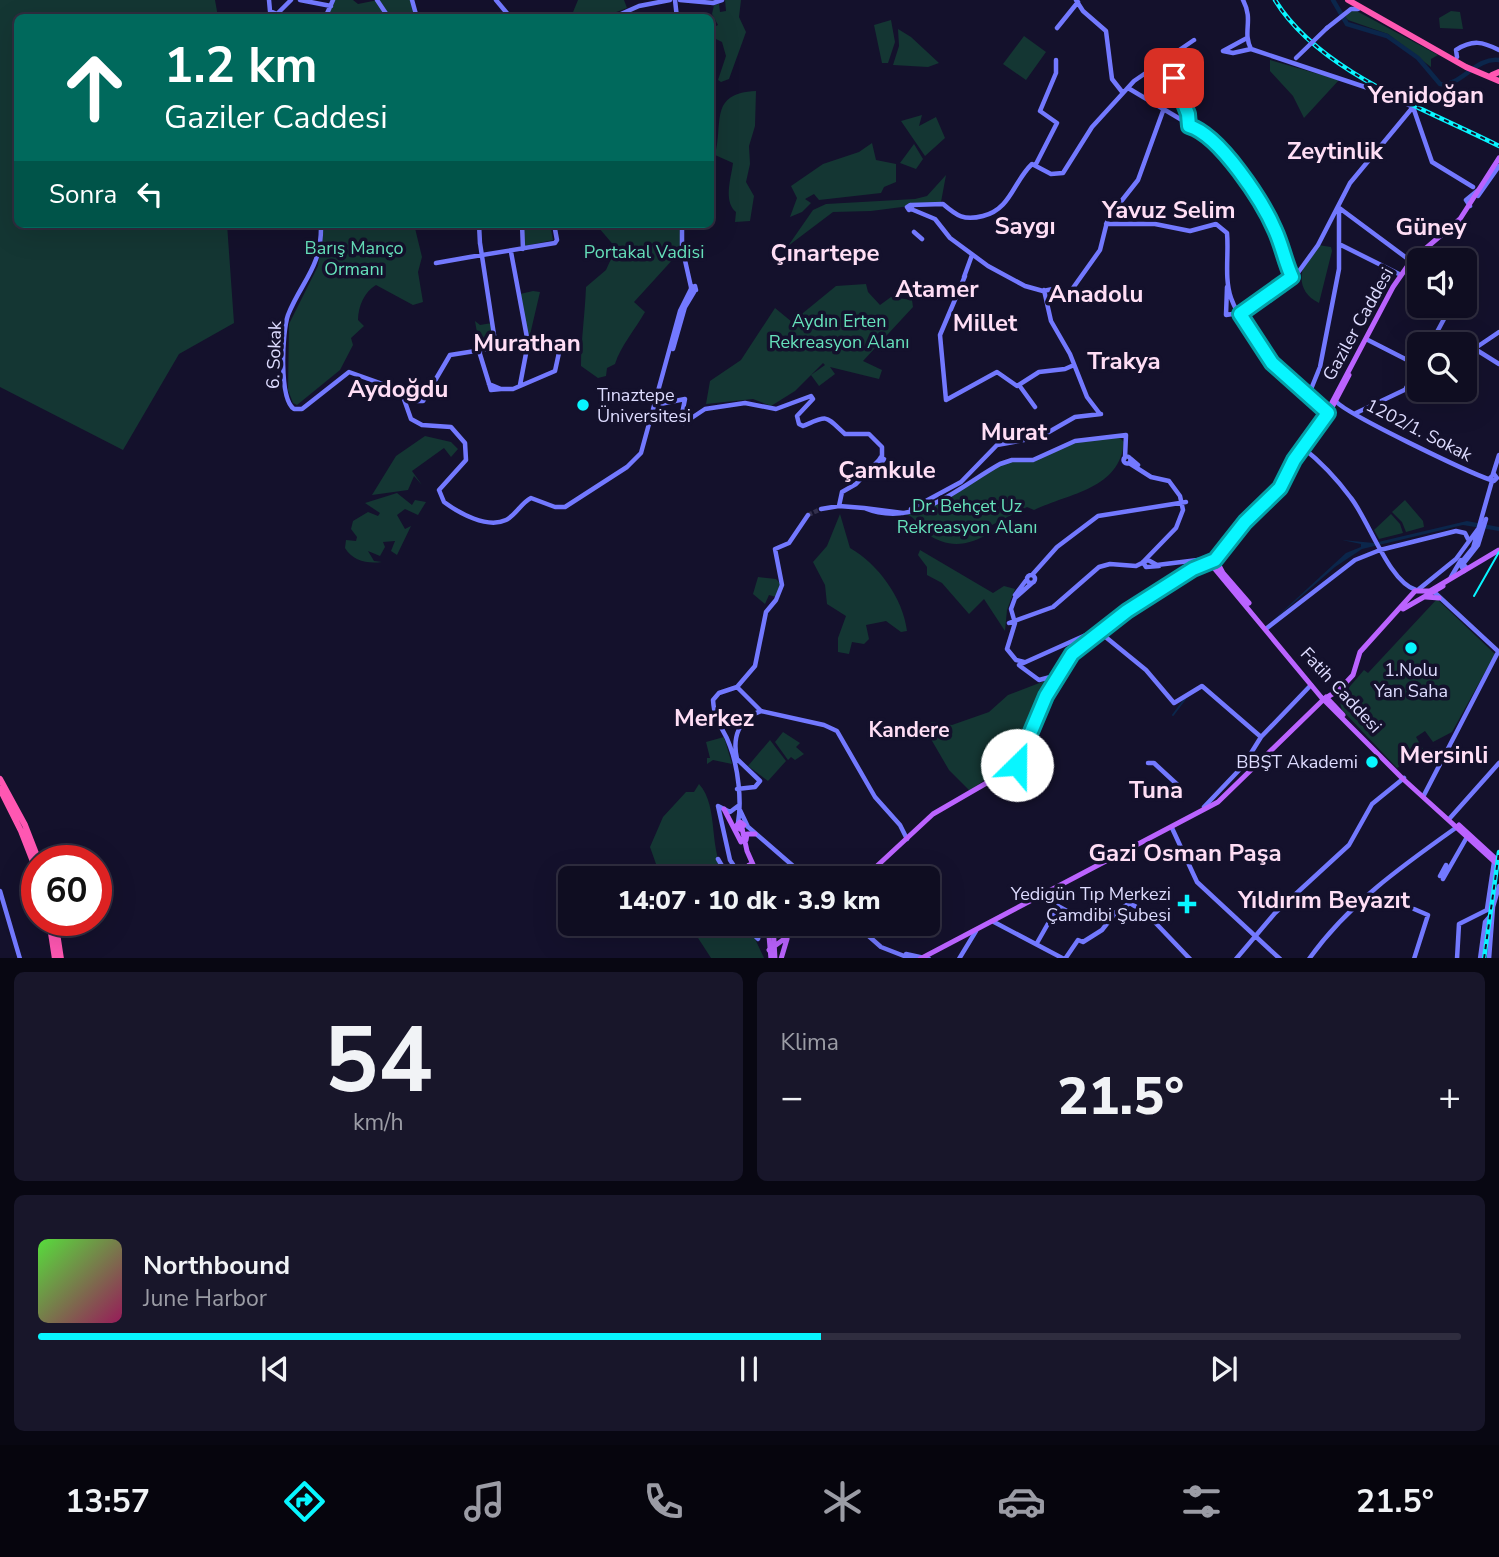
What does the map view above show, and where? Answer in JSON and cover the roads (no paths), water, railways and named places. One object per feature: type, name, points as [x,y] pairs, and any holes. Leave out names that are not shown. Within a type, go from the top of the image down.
[{"type":"highway","points":[[1349,1],[1471,68],[1498,77]]},
{"type":"highway","points":[[1349,1],[1457,57],[1471,68]]},
{"type":"highway","points":[[0,779],[33,845]]},
{"type":"highway","points":[[0,789],[26,845]]},
{"type":"highway","points":[[52,936],[55,958]]},
{"type":"highway","points":[[58,936],[61,958]]},
{"type":"main road","name":"Gaziler Caddesi","points":[[1432,248],[1460,221],[1498,159]]},
{"type":"main road","name":"Gaziler Caddesi","points":[[1428,248],[1460,219],[1469,206]]},
{"type":"main road","name":"Gaziler Caddesi","points":[[1213,562],[1276,490],[1334,402],[1407,268]]},
{"type":"main road","name":"Gaziler Caddesi","points":[[1334,402],[1341,383],[1369,340],[1401,276]]},
{"type":"main road","name":"Gaziler Caddesi","points":[[1192,569],[1213,562],[1245,522],[1280,488],[1327,411]]},
{"type":"main road","points":[[1436,594],[1448,580],[1499,552]]},
{"type":"main road","points":[[1072,654],[1101,629],[1180,575],[1213,562],[1228,589],[1266,629],[1311,685],[1404,779]]},
{"type":"main road","points":[[877,866],[943,806],[1013,766],[1058,675],[1087,636],[1192,569]]},
{"type":"main road","points":[[1436,594],[1466,570]]},
{"type":"main road","points":[[920,958],[1226,798],[1353,675],[1360,652],[1419,593]]},
{"type":"main road","points":[[920,958],[1230,792],[1327,700],[1342,691],[1357,674],[1362,654],[1419,593],[1436,594]]},
{"type":"main road","name":"Fatih Caddesi","points":[[1266,629],[1327,700],[1404,779],[1497,863]]},
{"type":"main road","points":[[1342,691],[1338,701],[1342,713]]},
{"type":"main road","name":"Fatih Caddesi","points":[[1404,779],[1456,825]]},
{"type":"main road","points":[[727,812],[742,826],[753,866]]},
{"type":"main road","points":[[1456,825],[1471,825]]},
{"type":"main road","points":[[742,826],[741,842],[752,866]]},
{"type":"main road","points":[[754,866],[745,838],[749,833],[755,834]]},
{"type":"main road","points":[[777,950],[793,936]]},
{"type":"street","points":[[269,0],[273,13],[282,12],[291,0]]},
{"type":"street","points":[[285,6],[300,0],[330,5]]},
{"type":"street","points":[[495,0],[507,14]]},
{"type":"street","points":[[625,14],[672,0]]},
{"type":"street","points":[[680,0],[713,4],[722,0]]},
{"type":"street","points":[[1243,0],[1250,13],[1247,38],[1251,48]]},
{"type":"street","points":[[1057,28],[1077,1],[1106,31],[1112,79],[1123,93]]},
{"type":"street","points":[[1346,13],[1349,1],[1358,9],[1471,68]]},
{"type":"street","points":[[1296,61],[1331,25],[1346,13],[1358,9]]},
{"type":"street","points":[[1247,38],[1223,51],[1233,53],[1251,48],[1296,61],[1413,107],[1432,162],[1476,191],[1468,197],[1469,206]]},
{"type":"street","points":[[1036,164],[1051,174],[1063,173],[1092,127],[1123,93],[1161,61],[1194,40]]},
{"type":"street","points":[[1457,57],[1456,50],[1471,42],[1483,42],[1499,50]]},
{"type":"street","points":[[1056,60],[1055,73],[1040,112],[1057,123],[1036,164],[1024,172],[1010,198],[993,213],[967,219],[959,217],[943,204],[909,207],[935,219],[950,238],[972,255],[1020,284],[1043,290],[1053,289],[1063,302],[1100,250],[1105,224],[1138,180],[1163,111]]},
{"type":"street","points":[[1161,61],[1174,78],[1188,114],[1189,126]]},
{"type":"street","points":[[1128,88],[1207,138],[1227,158],[1264,208],[1292,277]]},
{"type":"street","points":[[1105,224],[1155,224],[1190,231],[1216,223],[1227,233],[1226,315],[1240,314],[1292,277],[1318,245],[1350,183],[1413,107]]},
{"type":"street","points":[[1309,394],[1321,367],[1339,269],[1339,207]]},
{"type":"street","points":[[1339,207],[1407,258]]},
{"type":"street","name":"6. Sokak","points":[[321,228],[315,271],[289,320],[286,382],[293,407],[302,406],[347,370],[399,388]]},
{"type":"street","points":[[479,228],[496,348]]},
{"type":"street","points":[[522,228],[523,249]]},
{"type":"street","points":[[436,263],[545,244],[555,241],[553,228]]},
{"type":"street","points":[[545,244],[557,240],[554,228]]},
{"type":"street","points":[[399,388],[410,422],[423,427],[450,429],[462,439],[466,450],[464,459],[436,492],[440,501],[472,520],[500,524],[512,519],[531,500],[563,510],[627,467],[638,456],[657,405],[681,308],[693,288],[682,247],[682,228]]},
{"type":"street","points":[[914,232],[922,239]]},
{"type":"street","points":[[471,257],[480,244]]},
{"type":"street","points":[[1339,245],[1401,276]]},
{"type":"street","points":[[511,252],[528,343],[520,386]]},
{"type":"street","points":[[972,255],[940,335],[946,400],[997,372],[1018,385],[1035,407]]},
{"type":"street","points":[[1228,283],[1240,314],[1272,363],[1327,411]]},
{"type":"street","points":[[905,512],[961,482],[997,445],[1040,437],[1075,417],[1101,414],[1087,397],[1051,321],[1048,299],[1043,290]]},
{"type":"street","points":[[1477,348],[1499,332]]},
{"type":"street","points":[[1369,340],[1407,360]]},
{"type":"street","points":[[399,388],[409,390],[416,401],[423,401],[450,355],[528,343],[558,346],[560,352],[555,371],[520,386],[501,390],[489,386],[479,351]]},
{"type":"street","points":[[1477,350],[1499,363]]},
{"type":"street","points":[[1272,363],[1327,411]]},
{"type":"street","points":[[1018,385],[1039,372],[1065,369],[1074,365]]},
{"type":"street","points":[[399,388],[407,413],[413,421],[422,425],[451,427],[460,433],[468,451],[463,464]]},
{"type":"street","points":[[1302,389],[1313,388]]},
{"type":"street","points":[[1356,413],[1407,388]]},
{"type":"street","points":[[657,405],[687,398],[684,421],[700,410],[714,406],[748,402],[775,407],[812,394],[814,401],[799,416],[801,425],[827,417],[845,434],[869,434],[881,447],[881,458],[856,484],[842,492],[839,506]]},
{"type":"street","name":"1202/1. Sokak","points":[[1334,402],[1477,475],[1493,478]]},
{"type":"street","points":[[1118,437],[1126,440]]},
{"type":"street","points":[[821,509],[839,506],[905,512],[935,505],[1008,461],[1033,460],[1075,441],[1118,437],[1126,440]]},
{"type":"street","points":[[1126,440],[1128,459],[1148,473],[1170,480],[1185,504],[1183,516],[1176,528],[1147,564]]},
{"type":"street","points":[[1302,448],[1356,507],[1393,574],[1419,593],[1456,559],[1482,526]]},
{"type":"street","points":[[1302,448],[1339,481],[1379,547]]},
{"type":"street","points":[[1466,570],[1463,564],[1475,548],[1499,455]]},
{"type":"street","points":[[470,457],[440,488],[439,497],[464,515],[484,521],[505,520],[533,497],[555,507],[565,507],[596,488]]},
{"type":"street","points":[[1493,478],[1499,469]]},
{"type":"street","points":[[1329,475],[1339,481]]},
{"type":"street","points":[[1058,675],[1040,680],[1010,659],[1004,648],[1011,623],[1012,603],[1053,554],[1098,518],[1185,504]]},
{"type":"street","points":[[793,866],[742,826],[731,748],[715,721],[713,700],[719,693],[737,687],[755,666],[766,612],[776,600],[782,585],[775,549],[789,543],[808,515]]},
{"type":"street","points":[[1448,580],[1475,548],[1482,526]]},
{"type":"street","points":[[1266,629],[1340,570],[1379,547],[1456,531],[1463,532],[1475,548]]},
{"type":"street","points":[[1464,558],[1460,565],[1466,570]]},
{"type":"street","points":[[1011,623],[1054,607],[1099,567],[1110,564],[1136,566],[1213,562]]},
{"type":"street","points":[[1147,564],[1192,569]]},
{"type":"street","points":[[1180,575],[1183,570],[1181,566]]},
{"type":"street","points":[[1033,579],[1027,579],[1011,602],[1007,649],[1012,658],[1022,662],[1101,629],[1146,670],[1175,702],[1202,686],[1261,737]]},
{"type":"street","points":[[1424,795],[1498,654],[1436,594]]},
{"type":"street","points":[[1019,665],[1087,636]]},
{"type":"street","points":[[1491,667],[1499,670]]},
{"type":"street","points":[[1204,808],[1243,766],[1261,737],[1311,685]]},
{"type":"street","points":[[737,687],[761,711],[824,724],[836,731],[875,797],[900,825],[907,839]]},
{"type":"street","points":[[737,789],[755,787],[760,780],[737,758],[736,739],[742,722],[761,711]]},
{"type":"street","points":[[1148,763],[1154,763],[1181,788]]},
{"type":"street","points":[[1450,818],[1499,763]]},
{"type":"street","points":[[1236,958],[1275,912],[1349,844],[1372,804],[1404,779]]},
{"type":"street","points":[[734,866],[730,860],[718,806],[727,812],[738,806]]},
{"type":"street","points":[[738,806],[742,826]]},
{"type":"street","points":[[1309,958],[1376,884],[1411,863],[1456,825]]},
{"type":"street","points":[[1172,828],[1197,882],[1280,958]]},
{"type":"street","points":[[1441,877],[1466,834]]},
{"type":"street","points":[[718,859],[722,866]]},
{"type":"street","points":[[1489,958],[1491,917],[1487,909],[1497,863]]},
{"type":"street","points":[[1480,958],[1499,886]]},
{"type":"street","points":[[0,891],[20,958]]},
{"type":"street","points":[[993,922],[1064,958],[1078,940],[1083,943],[1098,933],[1130,903],[1147,914],[1190,958]]},
{"type":"street","points":[[1037,943],[1058,906],[1076,916],[1104,916],[1111,919]]},
{"type":"street","points":[[1414,909],[1428,915],[1414,958]]},
{"type":"street","points":[[1457,958],[1460,924],[1487,909]]},
{"type":"street","points":[[959,958],[976,931]]},
{"type":"street","points":[[869,936],[881,947],[920,958]]},
{"type":"water","points":[[1467,521],[1499,527],[1499,531],[1463,525],[1362,549],[1335,567],[1269,624],[1346,553],[1361,547],[1361,544],[1342,540],[1374,543]]},
{"type":"waterway","points":[[1333,0],[1347,24],[1387,36],[1418,58],[1440,84],[1455,81],[1490,60],[1499,60]]},
{"type":"waterway","points":[[1173,715],[1185,699]]},
{"type":"tunnel","points":[[808,515],[821,509]]},
{"type":"tram line","points":[[1474,596],[1499,552]]},
{"type":"railway","points":[[1275,0],[1294,25],[1318,48],[1346,68],[1408,103],[1499,146]]},
{"type":"railway","points":[[1484,958],[1499,852]]},
{"type":"place","name":"Tınaztepe Üniversitesi","points":[[583,405]]},
{"type":"place","name":"1.Nolu Yan Saha","points":[[1411,648]]},
{"type":"place","name":"BBŞT Akademi","points":[[1372,762]]},
{"type":"place","name":"Yedigün Tıp Merkezi Çamdibi Şubesi","points":[[1187,904]]},
{"type":"district","name":"Yenidoğan","points":[[1426,95]]},
{"type":"district","name":"Zeytinlik","points":[[1335,151]]},
{"type":"district","name":"Yavuz Selim","points":[[1169,210]]},
{"type":"district","name":"Saygı","points":[[1025,226]]},
{"type":"district","name":"Güney","points":[[1431,227]]},
{"type":"district","name":"Çınartepe","points":[[825,253]]},
{"type":"district","name":"Atamer","points":[[937,289]]},
{"type":"district","name":"Anadolu","points":[[1096,294]]},
{"type":"district","name":"Millet","points":[[985,323]]},
{"type":"district","name":"Murathan","points":[[527,343]]},
{"type":"district","name":"Trakya","points":[[1124,361]]},
{"type":"district","name":"Aydoğdu","points":[[398,389]]},
{"type":"district","name":"Murat","points":[[1014,432]]},
{"type":"district","name":"Çamkule","points":[[887,470]]},
{"type":"district","name":"Merkez","points":[[714,718]]},
{"type":"district","name":"Kandere","points":[[909,730]]},
{"type":"district","name":"Mersinli","points":[[1444,755]]},
{"type":"district","name":"Tuna","points":[[1156,790]]},
{"type":"district","name":"Gazi Osman Paşa","points":[[1185,853]]},
{"type":"district","name":"Yıldırım Beyazıt","points":[[1324,900]]},
{"type":"park label","name":"Portakal Vadisi","points":[[644,252]]},
{"type":"park label","name":"Barış Manço Ormanı","points":[[354,258]]},
{"type":"park label","name":"Aydın Erten Rekreasyon Alanı","points":[[839,331]]},
{"type":"park label","name":"Dr. Behçet Uz Rekreasyon Alanı","points":[[967,516]]}]
